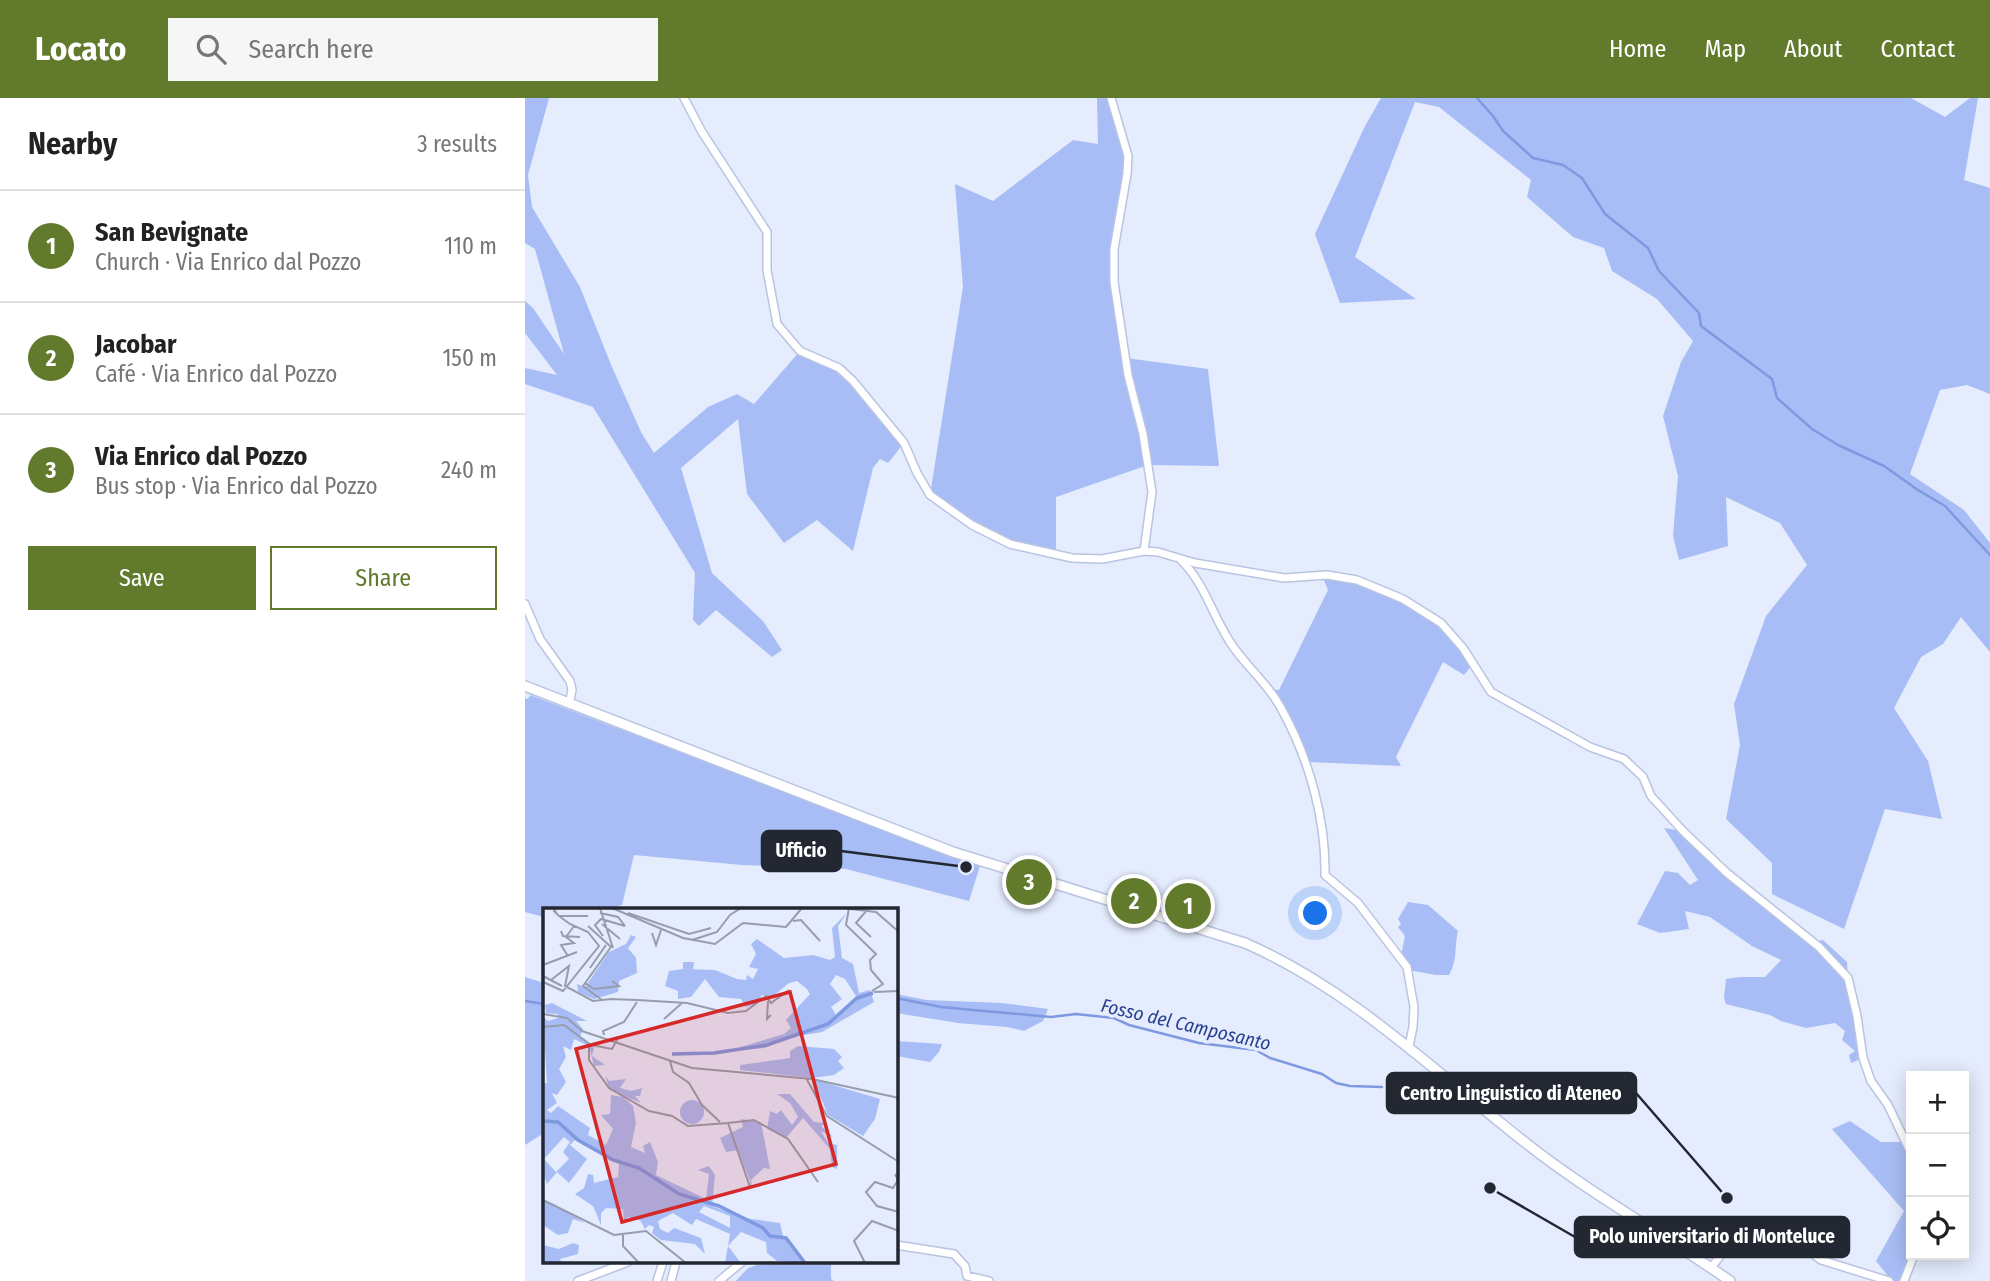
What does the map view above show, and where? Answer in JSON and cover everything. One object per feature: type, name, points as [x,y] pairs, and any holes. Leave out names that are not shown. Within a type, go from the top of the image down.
[{"type":"street","points":[[684,98],[702,132],[767,232],[767,270],[777,324],[800,351],[839,368],[853,381],[904,443],[930,495],[972,525],[1010,544],[1072,558],[1102,559],[1144,551],[1158,552],[1284,579],[1327,575],[1357,580],[1403,599],[1441,623],[1463,648],[1491,692],[1590,747],[1631,764],[1643,777],[1651,796],[1683,831],[1727,873],[1826,955],[1848,978],[1863,1058],[1871,1081],[1888,1105],[1906,1143]]},
{"type":"street","points":[[1111,98],[1128,156],[1114,249],[1114,282],[1128,375],[1143,434],[1152,492],[1144,551]]},
{"type":"street","points":[[1178,558],[1192,571],[1230,642],[1282,709],[1311,778],[1324,838],[1325,875],[1358,903],[1407,967],[1414,1007],[1409,1046]]},
{"type":"street","points":[[525,604],[540,639],[570,681],[572,691],[569,704]]},
{"type":"street","points":[[525,686],[953,852],[1245,943],[1300,971],[1409,1046],[1523,1141],[1730,1281]]},
{"type":"street","points":[[1711,1268],[1741,1228],[1763,1221],[1782,1231],[1821,1260],[1889,1281]]},
{"type":"street","points":[[898,1245],[954,1254],[965,1266],[967,1276],[989,1281]]},
{"type":"street","points":[[1903,1281],[1912,1260]]},
{"type":"street","points":[[578,1281],[623,1264]]},
{"type":"street","points":[[657,1281],[662,1264]]},
{"type":"street","points":[[671,1281],[675,1264]]},
{"type":"street","points":[[719,1281],[740,1264]]},
{"type":"shaded area","points":[[525,98],[549,98],[528,175],[532,207],[580,287],[612,367],[641,432],[654,453],[708,407],[737,394],[754,404],[800,351],[839,368],[904,443],[888,463],[880,459],[873,468],[853,551],[817,520],[784,543],[747,494],[738,419],[681,468],[712,573],[763,621],[782,650],[772,657],[716,610],[699,626],[693,620],[695,573],[593,407],[525,384],[525,368],[557,375],[525,333],[525,301],[533,308],[564,354],[535,249],[525,243]]},
{"type":"shaded area","points":[[1097,98],[1110,98],[1128,156],[1114,249],[1126,358],[1208,369],[1219,466],[1148,465],[1056,497],[1056,555],[1010,544],[984,531],[930,495],[963,287],[955,184],[993,201],[1073,140],[1098,144]]},
{"type":"shaded area","points":[[1381,98],[1911,98],[1945,117],[1970,98],[1978,98],[1964,180],[1990,188],[1990,394],[1967,385],[1940,390],[1910,474],[1964,510],[1990,543],[1990,652],[1961,617],[1943,644],[1921,657],[1894,708],[1928,761],[1942,819],[1885,809],[1844,929],[1772,894],[1772,863],[1726,819],[1740,745],[1734,704],[1766,616],[1807,565],[1780,523],[1726,497],[1728,546],[1679,560],[1673,536],[1678,476],[1663,416],[1681,362],[1693,341],[1657,299],[1612,271],[1604,248],[1573,237],[1527,197],[1531,180],[1439,107],[1415,102],[1355,257],[1416,299],[1340,303],[1315,234],[1365,126]]},
{"type":"shaded area","points":[[1322,575],[1357,580],[1403,599],[1441,623],[1473,664],[1464,675],[1443,662],[1396,757],[1401,766],[1309,762],[1268,689],[1279,690],[1328,590]]},
{"type":"shaded area","points":[[530,695],[980,866],[969,901],[846,869],[742,865],[634,855],[622,905],[609,908],[543,908],[543,917],[525,912],[525,698],[528,699]]},
{"type":"shaded area","points":[[1664,828],[1683,831],[1813,942],[1823,940],[1847,962],[1863,1058],[1851,1063],[1849,1055],[1855,1051],[1842,1040],[1845,1031],[1835,1023],[1806,1028],[1770,1015],[1726,1004],[1726,979],[1765,977],[1781,960],[1752,946],[1710,917],[1685,911],[1689,929],[1660,933],[1637,924],[1665,871],[1678,873],[1690,885],[1698,880]]},
{"type":"shaded area","points":[[1408,902],[1428,905],[1458,931],[1455,959],[1449,975],[1408,970],[1398,954],[1402,951],[1405,936],[1398,927],[1401,924],[1398,919]]},
{"type":"shaded area","points":[[525,977],[543,983],[543,1134],[525,1145]]},
{"type":"shaded area","points":[[898,994],[926,1000],[1002,1003],[1048,1009],[1043,1021],[1024,1031],[898,1013]]},
{"type":"shaded area","points":[[898,1041],[942,1044],[930,1062],[898,1056]]},
{"type":"shaded area","points":[[1850,1121],[1881,1142],[1906,1142],[1906,1260],[1910,1260],[1904,1281],[1892,1281],[1876,1261],[1904,1211],[1832,1129]]},
{"type":"shaded area","points":[[831,1264],[831,1279],[834,1281],[736,1281],[748,1268],[757,1265]]},
{"type":"waterway","points":[[1477,98],[1503,131],[1533,158],[1563,165],[1582,178],[1605,214],[1648,248],[1659,271],[1699,313],[1701,326],[1772,379],[1777,398],[1812,429],[1838,445],[1884,466],[1945,506],[1990,555]]},
{"type":"waterway","name":"Fosso del Camposanto","points":[[898,998],[941,1007],[984,1011],[1051,1017],[1076,1014],[1114,1018],[1129,1025],[1199,1043],[1256,1050],[1270,1058],[1322,1074],[1336,1083],[1382,1087]]},
{"type":"waterway","name":"Fosso del Camposanto","points":[[525,1001],[543,1004]]},
{"type":"place","name":"Ufficio","points":[[966,867]]},
{"type":"place","name":"Via Enrico dal Pozzo","points":[[1029,882]]},
{"type":"place","name":"Jacobar","points":[[1134,901]]},
{"type":"place","name":"San Bevignate","points":[[1188,906]]},
{"type":"place","name":"Polo universitario di Monteluce","points":[[1490,1188]]},
{"type":"place","name":"Centro Linguistico di Ateneo","points":[[1727,1198]]}]
